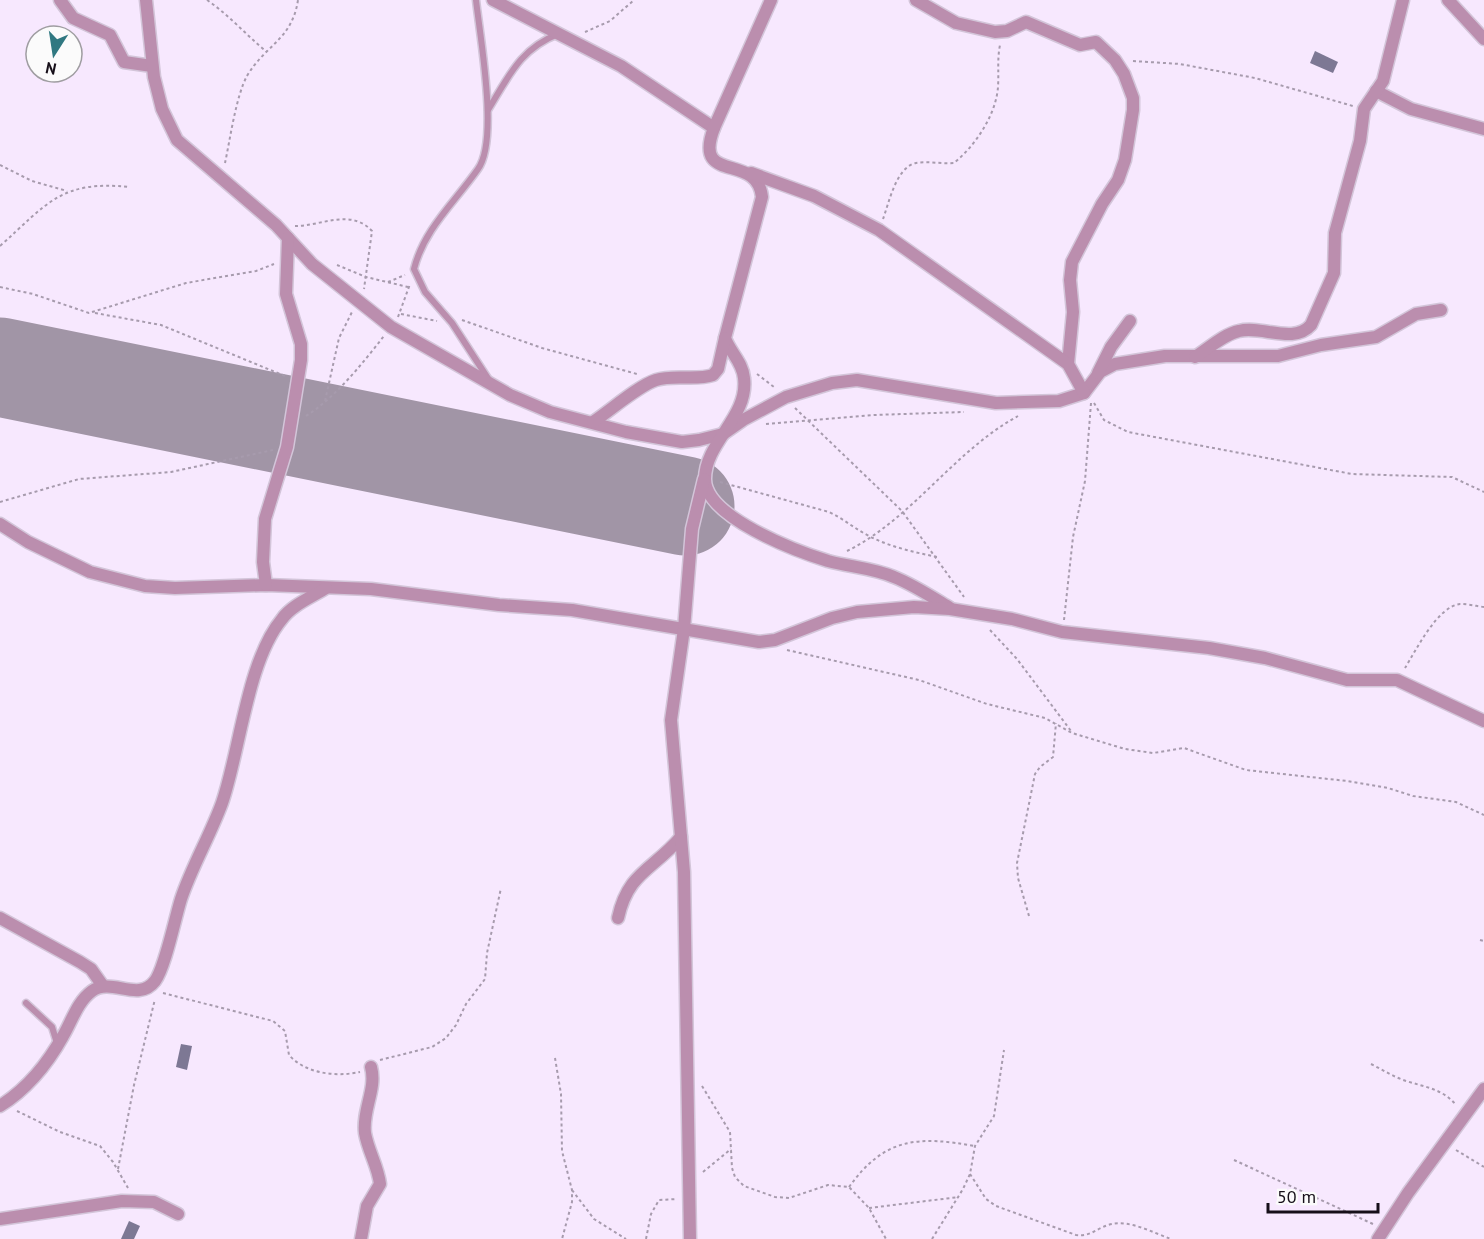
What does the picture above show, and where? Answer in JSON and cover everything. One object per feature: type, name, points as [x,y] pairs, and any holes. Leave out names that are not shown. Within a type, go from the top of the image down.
[{"type":"street","points":[[60,0],[73,18],[110,35],[124,62],[152,66]]},
{"type":"street","points":[[146,0],[152,66],[162,110],[177,140],[276,225],[312,264],[357,303],[391,327],[493,386],[550,412],[682,442],[723,434],[743,420],[786,397],[832,383],[857,380],[996,403],[1059,401],[1084,393],[1096,377],[1111,347],[1130,321]]},
{"type":"street","points":[[493,0],[621,66],[714,128]]},
{"type":"street","points":[[771,0],[714,128],[708,148],[711,158],[724,166],[814,196],[879,230],[1068,364],[1084,393]]},
{"type":"street","points":[[916,0],[956,23],[1004,32],[1021,23],[1030,23],[1074,44],[1096,42],[1115,60],[1124,74],[1133,98],[1131,128],[1118,180],[1102,204],[1072,262],[1070,280],[1073,312],[1068,364]]},
{"type":"street","points":[[1194,358],[1236,331],[1249,329],[1295,335],[1305,331],[1311,325],[1334,273],[1335,233],[1360,141],[1364,109],[1376,91],[1389,61],[1403,0]]},
{"type":"street","points":[[1448,0],[1484,39]]},
{"type":"street","points":[[1376,91],[1411,109],[1484,129]]},
{"type":"street","points":[[593,422],[625,401],[636,389],[657,380],[713,375],[718,369],[762,197],[759,182],[747,172]]},
{"type":"street","points":[[266,585],[263,562],[265,519],[287,447],[299,382],[301,344],[286,294],[288,238]]},
{"type":"street","points":[[1096,377],[1115,364],[1128,361],[1165,356],[1194,358],[1278,356],[1321,345],[1376,338],[1416,314],[1441,310]]},
{"type":"street","points":[[690,1239],[681,837],[671,720],[684,629],[692,529],[705,477],[723,434],[735,417],[744,393],[744,377],[738,360],[725,338]]},
{"type":"street","points":[[705,477],[710,498],[728,514],[789,546],[828,561],[893,576],[917,587],[950,609]]},
{"type":"street","points":[[0,524],[61,560],[90,572],[126,581],[175,588],[266,585],[371,589],[499,605],[572,610],[759,642],[775,640],[832,618],[858,612],[914,607],[950,609],[1062,632],[1209,648],[1265,658],[1347,680],[1397,680],[1484,722]]},
{"type":"street","points":[[0,918],[85,965],[103,986],[135,991],[145,989],[155,981],[163,966],[181,898],[223,802],[245,713],[271,634],[283,617],[326,588]]},
{"type":"street","points":[[618,918],[623,895],[636,877],[665,856],[681,837]]},
{"type":"street","points":[[1,1105],[33,1077],[57,1046],[84,999],[103,986]]},
{"type":"street","points":[[361,1239],[367,1206],[380,1184],[365,1134],[364,1119],[373,1081],[371,1066]]},
{"type":"street","points":[[1381,1235],[1408,1193],[1466,1117],[1484,1089]]},
{"type":"street","points":[[0,1219],[95,1204],[144,1201],[165,1206],[178,1214]]},
{"type":"lane","points":[[476,0],[488,111],[484,152],[479,168],[428,234],[414,269],[425,292],[446,314],[493,386]]},
{"type":"lane","points":[[488,111],[526,52],[536,44],[564,36]]},
{"type":"lane","points":[[26,1003],[52,1027],[57,1046]]},
{"type":"path","points":[[207,0],[229,16],[244,33],[267,51]]},
{"type":"path","points":[[222,177],[244,82],[267,51],[281,39],[295,18],[298,0]]},
{"type":"path","points":[[564,36],[610,21],[634,0]]},
{"type":"path","points":[[879,230],[899,178],[906,168],[914,164],[954,163],[978,136],[996,97],[997,59],[1004,32]]},
{"type":"path","points":[[1115,60],[1180,64],[1255,78],[1364,109]]},
{"type":"path","points":[[0,165],[32,181],[67,192]]},
{"type":"path","points":[[0,246],[45,207],[67,192],[85,186],[130,187]]},
{"type":"path","points":[[276,225],[308,226],[354,219],[367,225],[372,231],[373,240],[366,277]]},
{"type":"path","points":[[94,312],[186,283],[256,271],[273,265],[288,254]]},
{"type":"path","points":[[329,261],[366,277],[425,292]]},
{"type":"path","points":[[387,282],[413,272]]},
{"type":"path","points":[[0,287],[33,294],[82,312],[94,312],[160,325],[299,382]]},
{"type":"path","points":[[291,423],[316,410],[391,327],[400,314],[409,288]]},
{"type":"path","points":[[325,401],[339,338],[357,303]]},
{"type":"path","points":[[393,312],[452,323]]},
{"type":"path","points":[[446,314],[542,348],[657,380]]},
{"type":"path","points":[[738,360],[786,397],[805,419],[902,511],[937,556],[975,613],[1017,659],[1072,733]]},
{"type":"path","points":[[1062,632],[1073,537],[1088,459],[1092,399],[1104,420],[1128,432],[1352,474],[1375,477],[1452,477],[1484,492]]},
{"type":"path","points":[[828,561],[870,537],[980,442],[1042,403]]},
{"type":"path","points":[[760,425],[805,419],[970,411]]},
{"type":"path","points":[[0,502],[79,479],[171,472],[287,447]]},
{"type":"path","points":[[705,477],[829,512],[844,519],[870,537],[897,547],[937,556]]},
{"type":"path","points":[[1397,680],[1428,630],[1449,609],[1462,604],[1484,607]]},
{"type":"path","points":[[786,650],[919,680],[987,704],[1044,718],[1072,733],[1137,752],[1153,753],[1184,748],[1246,770],[1388,788],[1413,796],[1456,802],[1484,815]]},
{"type":"path","points":[[1029,916],[1018,878],[1017,863],[1032,784],[1040,766],[1053,757],[1056,723]]},
{"type":"path","points":[[118,1169],[134,1085],[157,992],[273,1021],[285,1031],[289,1056],[312,1070],[348,1074],[390,1056],[432,1047],[446,1038],[456,1025],[466,1004],[485,979],[487,953],[501,888]]},
{"type":"path","points":[[932,1239],[959,1197],[970,1174],[975,1146],[988,1128],[998,1101],[1004,1050]]},
{"type":"path","points":[[555,1058],[561,1094],[562,1151],[572,1190],[572,1202],[562,1239]]},
{"type":"path","points":[[687,1064],[730,1132],[735,1177],[744,1186],[757,1192],[789,1198],[828,1185],[849,1187],[869,1208],[886,1239]]},
{"type":"path","points":[[1371,1064],[1450,1097],[1466,1117]]},
{"type":"path","points":[[1,1105],[60,1132],[99,1146],[118,1169],[127,1187],[144,1201]]},
{"type":"path","points":[[849,1187],[876,1156],[891,1147],[925,1140],[975,1146]]},
{"type":"path","points":[[1446,1144],[1484,1167]]},
{"type":"path","points":[[688,1182],[731,1149]]},
{"type":"path","points":[[1234,1161],[1362,1217],[1381,1235]]},
{"type":"path","points":[[970,1174],[986,1199],[996,1206],[1076,1235],[1087,1236],[1109,1225],[1119,1224],[1171,1239]]},
{"type":"path","points":[[572,1190],[594,1219],[626,1239]]},
{"type":"path","points":[[869,1208],[959,1197]]},
{"type":"path","points":[[646,1239],[651,1214],[659,1200],[689,1200]]},
{"type":"building","points":[[1315,51],[1338,62],[1333,73],[1310,63]]},
{"type":"building","points":[[181,1044],[192,1046],[187,1070],[176,1067]]},
{"type":"building","points":[[129,1221],[140,1226],[134,1239],[121,1239]]},
{"type":"runway","points":[[0,367],[685,506]]}]
